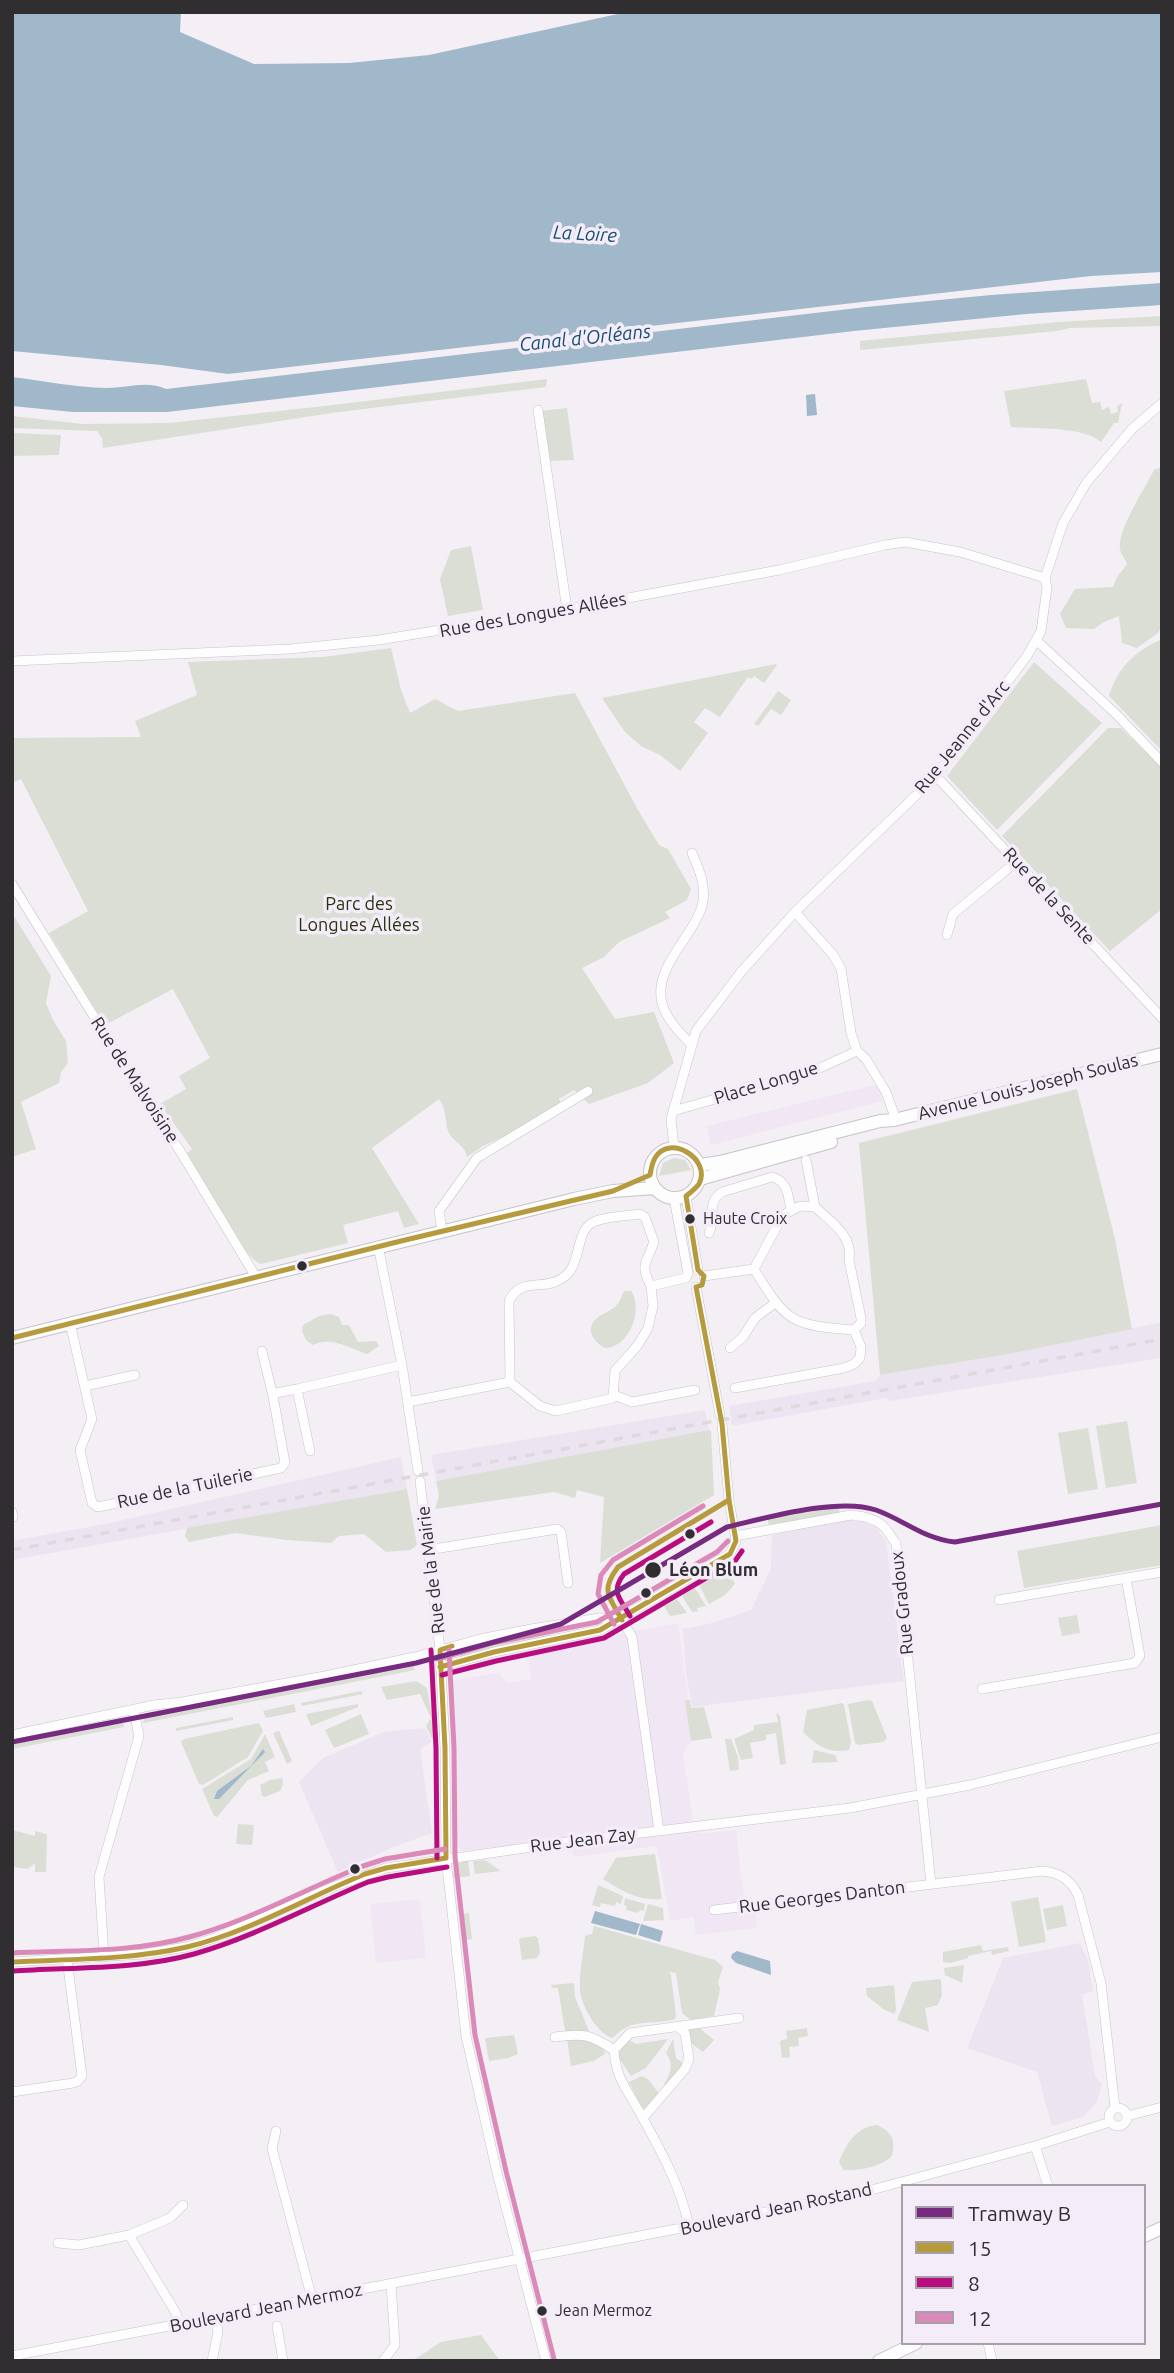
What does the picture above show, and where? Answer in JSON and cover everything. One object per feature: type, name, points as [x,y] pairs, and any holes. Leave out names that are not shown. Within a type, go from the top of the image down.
[{"type":"main road","name":"Avenue Louis-Joseph Soulas","points":[[895,1120],[1162,1054]]},
{"type":"main road","points":[[699,1165],[880,1121],[895,1120]]},
{"type":"main road","points":[[700,1179],[873,1130],[895,1120]]},
{"type":"main road","points":[[674,1147],[691,1153],[699,1165],[700,1179],[695,1189],[680,1197],[662,1194],[652,1182],[655,1156],[665,1149],[674,1147]]},
{"type":"main road","points":[[12,1338],[378,1246],[652,1182]]},
{"type":"main road","points":[[1146,2235],[1162,2228]]},
{"type":"main road","points":[[879,2361],[912,2345]]},
{"type":"street","name":"Rue Jeanne d'Arc","points":[[692,1040],[741,972],[794,912],[936,776],[1037,641],[1047,588],[1045,578],[1063,523],[1087,482],[1132,429],[1162,403]]},
{"type":"street","points":[[538,410],[567,610]]},
{"type":"street","name":"Rue des Longues Allées","points":[[12,661],[304,648],[426,634],[779,570],[905,542],[960,552],[1045,578]]},
{"type":"street","points":[[1037,641],[1115,713],[1162,762]]},
{"type":"street","name":"Rue de la Sente","points":[[936,776],[1162,1018]]},
{"type":"street","points":[[674,1147],[671,1127],[673,1111],[692,1040],[666,1018],[661,994],[662,982],[671,958],[695,923],[702,904],[703,885],[692,853]]},
{"type":"street","points":[[947,935],[953,914],[1017,861]]},
{"type":"street","name":"Rue de Malvoisine","points":[[12,884],[256,1277]]},
{"type":"street","points":[[794,912],[834,956],[841,969],[851,1033],[857,1051],[866,1059],[886,1092],[895,1120]]},
{"type":"street","name":"Place Longue","points":[[673,1111],[811,1072],[857,1051]]},
{"type":"street","points":[[442,1231],[439,1211],[477,1158],[588,1091]]},
{"type":"street","points":[[754,1269],[775,1303],[798,1321],[816,1327],[854,1330],[860,1324],[862,1318],[849,1260],[850,1246],[844,1235],[815,1207],[806,1160]]},
{"type":"street","points":[[709,1233],[715,1196],[772,1177],[779,1179],[786,1187],[791,1210]]},
{"type":"street","points":[[680,1197],[701,1273],[702,1285],[696,1287],[688,1284],[680,1197]]},
{"type":"street","points":[[754,1269],[783,1215],[800,1206],[815,1207]]},
{"type":"street","points":[[408,1402],[510,1382],[540,1406],[556,1411],[608,1400],[614,1395],[615,1371],[638,1345],[648,1328],[653,1306],[651,1286],[644,1269],[645,1259],[654,1242],[645,1217],[640,1214],[595,1221],[588,1225],[583,1233],[574,1267],[569,1275],[557,1282],[520,1287],[513,1292],[509,1301],[510,1382]]},
{"type":"street","name":"Rue de la Mairie","points":[[378,1246],[408,1402],[440,1650],[445,1748],[446,1858],[466,2036],[519,2261],[546,2361]]},
{"type":"street","points":[[651,1286],[687,1275],[754,1269]]},
{"type":"street","points":[[440,1667],[494,1652],[600,1630],[730,1554],[735,1546],[735,1536],[721,1419],[696,1287]]},
{"type":"street","points":[[730,1348],[743,1337],[755,1318],[775,1303]]},
{"type":"street","name":"Rue de la Tuilerie","points":[[71,1323],[92,1419],[80,1450],[92,1503],[98,1507],[281,1468],[285,1463],[273,1396]]},
{"type":"street","points":[[736,1388],[854,1364],[860,1358],[861,1347],[854,1330]]},
{"type":"street","points":[[262,1351],[273,1396],[276,1393],[402,1365]]},
{"type":"street","points":[[85,1386],[135,1375]]},
{"type":"street","points":[[297,1388],[310,1451]]},
{"type":"street","points":[[614,1395],[632,1402],[695,1390]]},
{"type":"street","name":"Rue Gradoux","points":[[735,1536],[851,1515],[877,1522],[896,1543],[930,1884]]},
{"type":"street","points":[[428,1550],[557,1529],[561,1532],[568,1583]]},
{"type":"street","points":[[999,1600],[1162,1572]]},
{"type":"street","points":[[982,1689],[1135,1663],[1140,1656],[1126,1578]]},
{"type":"street","points":[[12,1735],[154,1705],[325,1676],[531,1629],[600,1619],[622,1619]]},
{"type":"street","points":[[622,1619],[632,1637],[659,1831]]},
{"type":"street","points":[[104,1956],[99,1877],[139,1736],[134,1711]]},
{"type":"street","name":"Rue Jean Zay","points":[[12,1962],[144,1954],[186,1947],[215,1938],[365,1874],[386,1868],[446,1858],[850,1808],[922,1795],[1162,1737]]},
{"type":"street","name":"Rue Georges Danton","points":[[715,1910],[1042,1871],[1060,1874],[1078,1895],[1099,1974],[1115,2108]]},
{"type":"street","points":[[12,2092],[73,2083],[82,2076],[67,1958]]},
{"type":"street","points":[[614,2050],[630,2033],[739,2018]]},
{"type":"street","points":[[643,2118],[685,2070],[689,2059],[685,2033],[678,2027]]},
{"type":"street","points":[[555,2037],[579,2034],[595,2037],[614,2050],[617,2073],[643,2118],[680,2195],[689,2227]]},
{"type":"street","points":[[1127,2116],[1162,2106]]},
{"type":"street","points":[[1115,2108],[1124,2110],[1127,2116],[1126,2121],[1115,2126],[1110,2122],[1109,2114],[1115,2108]]},
{"type":"street","name":"Boulevard Jean Rostand","points":[[519,2261],[849,2196],[1035,2146],[1110,2122]]},
{"type":"street","points":[[276,2131],[272,2148],[312,2299]]},
{"type":"street","points":[[1035,2146],[1047,2184]]},
{"type":"street","points":[[58,2243],[79,2245],[130,2235],[170,2218],[183,2205]]},
{"type":"street","points":[[130,2235],[176,2313],[179,2324]]},
{"type":"street","name":"Boulevard Jean Mermoz","points":[[16,2357],[493,2263],[519,2261]]},
{"type":"street","points":[[383,2361],[395,2345],[391,2283]]},
{"type":"street","points":[[212,2361],[218,2332],[216,2318]]},
{"type":"street","points":[[276,2326],[283,2361]]},
{"type":"street","points":[[12,2345],[16,2357]]},
{"type":"shaded area","points":[[879,1084],[882,1101],[711,1145],[707,1126]]},
{"type":"shaded area","points":[[1162,1322],[1162,1361],[1160,1358],[890,1401],[886,1398],[732,1426],[729,1406],[875,1381],[880,1375],[1009,1354]]},
{"type":"shaded area","points":[[705,1410],[709,1430],[436,1481],[431,1455]]},
{"type":"shaded area","points":[[401,1457],[407,1489],[12,1560],[12,1541],[105,1524]]},
{"type":"shaded area","points":[[847,1520],[865,1522],[876,1528],[886,1541],[904,1681],[692,1707],[683,1629],[751,1610],[771,1569],[772,1535]]},
{"type":"shaded area","points":[[678,1623],[693,1739],[683,1753],[693,1821],[699,1834],[736,1830],[745,1909],[755,1908],[757,1928],[696,1935],[693,1917],[670,1921],[657,1846],[573,1857],[569,1838],[461,1851],[457,1840],[448,1681],[499,1673],[508,1683],[531,1679],[527,1652]]},
{"type":"shaded area","points":[[425,1728],[432,1742],[420,1749],[432,1833],[338,1872],[299,1782],[323,1758],[384,1732]]},
{"type":"shaded area","points":[[420,1899],[426,1958],[376,1963],[370,1904]]},
{"type":"shaded area","points":[[1080,1943],[1088,1960],[1093,1991],[1082,1995],[1095,2075],[1102,2085],[1097,2102],[1083,2117],[1052,2126],[1037,2072],[967,2048],[1003,1958]]},
{"type":"green space","points":[[1162,316],[1162,326],[1070,328],[860,350],[860,341],[1058,322]]},
{"type":"green space","points":[[547,379],[546,387],[339,412],[103,448],[102,438],[97,431],[12,428],[12,416],[83,424],[169,423]]},
{"type":"green space","points":[[1086,379],[1092,403],[1100,402],[1102,410],[1109,407],[1111,414],[1118,412],[1117,406],[1122,403],[1118,423],[1114,423],[1101,442],[1083,433],[1071,431],[1011,427],[1004,391]]},
{"type":"green space","points":[[567,408],[574,460],[549,461],[540,411]]},
{"type":"green space","points":[[12,433],[61,435],[59,455],[12,456]]},
{"type":"green space","points":[[1162,467],[1162,626],[1158,633],[1137,648],[1122,643],[1119,616],[1094,629],[1066,628],[1060,614],[1075,589],[1113,587],[1127,564],[1120,550],[1123,531],[1154,470]]},
{"type":"green space","points":[[471,546],[483,610],[448,616],[440,579],[451,550]]},
{"type":"green space","points":[[1162,639],[1162,751],[1109,696],[1117,677],[1128,662],[1143,649]]},
{"type":"green space","name":"Parc des Longues Allées","points":[[391,648],[401,690],[410,713],[435,699],[458,711],[575,693],[638,810],[659,845],[668,849],[691,889],[687,900],[665,912],[670,918],[619,942],[604,957],[582,968],[615,1019],[654,1012],[674,1063],[648,1083],[589,1104],[574,1090],[559,1099],[563,1109],[483,1146],[467,1157],[449,1133],[444,1108],[439,1099],[372,1148],[419,1224],[404,1228],[398,1211],[343,1225],[348,1243],[261,1264],[242,1247],[187,1153],[192,1149],[160,1104],[186,1089],[179,1076],[210,1058],[173,989],[105,1025],[49,933],[88,911],[21,779],[12,783],[12,738],[141,737],[135,721],[197,695],[188,662],[323,657]]},
{"type":"green space","points":[[1034,662],[1102,723],[997,830],[947,776]]},
{"type":"green space","points":[[776,664],[764,683],[754,676],[752,679],[748,677],[720,717],[705,708],[694,722],[708,733],[680,771],[660,755],[641,746],[625,732],[602,698]]},
{"type":"green space","points":[[778,691],[791,700],[781,715],[771,709],[758,726],[754,724]]},
{"type":"green space","points":[[1108,728],[1121,728],[1162,768],[1162,909],[1110,951],[1002,836]]},
{"type":"green space","points":[[12,913],[51,976],[46,1003],[66,1041],[68,1063],[61,1072],[59,1083],[21,1102],[36,1149],[12,1157]]},
{"type":"green space","points":[[1077,1089],[1115,1239],[1132,1329],[1009,1354],[880,1375],[859,1143]]},
{"type":"green space","points":[[674,1158],[685,1160],[691,1170],[659,1176],[663,1163]]},
{"type":"green space","points":[[624,1291],[631,1291],[635,1299],[632,1326],[621,1342],[605,1348],[592,1336],[592,1324],[615,1307]]},
{"type":"green space","points":[[331,1314],[339,1317],[342,1325],[349,1325],[358,1342],[376,1341],[379,1346],[367,1354],[340,1344],[326,1342],[313,1345],[306,1340],[302,1331],[303,1325],[319,1316]]},
{"type":"green space","points":[[1127,1421],[1137,1483],[1106,1488],[1096,1426]]},
{"type":"green space","points":[[1088,1428],[1098,1489],[1068,1494],[1058,1433]]},
{"type":"green space","points":[[709,1430],[714,1495],[600,1563],[604,1497],[577,1490],[575,1498],[554,1492],[435,1509],[439,1495],[436,1481]]},
{"type":"green space","points":[[407,1489],[417,1545],[411,1550],[386,1552],[364,1534],[339,1536],[331,1543],[235,1533],[189,1542],[185,1536],[187,1528]]},
{"type":"green space","points":[[838,1504],[840,1513],[769,1525],[767,1516]]},
{"type":"green space","points":[[1162,1525],[1162,1565],[1024,1588],[1017,1551]]},
{"type":"green space","points":[[726,1569],[735,1584],[725,1595],[709,1604],[699,1585]]},
{"type":"green space","points":[[695,1588],[706,1606],[692,1612],[682,1596]]},
{"type":"green space","points":[[677,1599],[687,1613],[670,1616],[664,1606]]},
{"type":"green space","points":[[1077,1615],[1080,1633],[1062,1636],[1058,1618]]},
{"type":"green space","points":[[572,1627],[541,1638],[460,1658],[457,1647],[500,1637]]},
{"type":"green space","points":[[413,1661],[415,1670],[143,1723],[145,1714]]},
{"type":"green space","points":[[416,1681],[427,1688],[436,1738],[432,1739],[426,1726],[431,1718],[420,1694],[387,1700],[381,1687]]},
{"type":"green space","points":[[361,1691],[363,1694],[302,1706],[301,1703]]},
{"type":"green space","points":[[690,1700],[691,1708],[704,1707],[712,1738],[691,1741],[685,1701]]},
{"type":"green space","points":[[872,1701],[887,1738],[883,1742],[858,1745],[855,1743],[848,1704]]},
{"type":"green space","points":[[842,1703],[851,1742],[849,1750],[835,1751],[824,1748],[803,1732],[807,1710]]},
{"type":"green space","points":[[294,1704],[296,1712],[266,1718],[263,1711]]},
{"type":"green space","points":[[358,1704],[358,1707],[311,1726],[306,1714]]},
{"type":"green space","points":[[776,1713],[780,1716],[786,1764],[780,1765],[776,1733],[766,1735],[766,1740],[750,1743],[753,1758],[741,1760],[734,1739],[754,1730],[754,1725],[778,1722]]},
{"type":"green space","points":[[361,1714],[369,1734],[334,1748],[325,1730]]},
{"type":"green space","points":[[233,1717],[233,1720],[176,1731],[176,1728]]},
{"type":"green space","points":[[122,1718],[124,1727],[12,1749],[12,1740]]},
{"type":"green space","points":[[259,1723],[263,1731],[248,1757],[203,1785],[199,1784],[181,1742],[184,1739]]},
{"type":"green space","points":[[279,1731],[292,1761],[287,1764],[273,1733]]},
{"type":"green space","points":[[265,1734],[275,1757],[265,1762],[269,1771],[248,1780],[217,1817],[214,1816],[202,1789],[251,1759]]},
{"type":"green space","points":[[725,1739],[731,1739],[738,1757],[739,1770],[730,1771]]},
{"type":"green space","points":[[814,1750],[835,1755],[838,1762],[812,1763]]},
{"type":"green space","points":[[282,1778],[280,1791],[262,1796],[260,1785]]},
{"type":"green space","points":[[238,1824],[254,1825],[252,1845],[236,1844]]},
{"type":"green space","points":[[12,1830],[35,1836],[35,1831],[47,1834],[46,1872],[35,1872],[35,1863],[28,1869],[14,1867]]},
{"type":"green space","points":[[655,1854],[662,1899],[638,1897],[603,1879],[616,1858]]},
{"type":"green space","points":[[468,1860],[470,1876],[453,1878],[454,1865]]},
{"type":"green space","points":[[485,1860],[501,1871],[475,1874],[473,1861]]},
{"type":"green space","points":[[598,1885],[623,1896],[621,1904],[616,1902],[615,1906],[601,1903],[600,1907],[592,1905]]},
{"type":"green space","points":[[1038,1897],[1046,1942],[1019,1947],[1011,1902]]},
{"type":"green space","points":[[625,1898],[645,1904],[644,1911],[640,1910],[638,1913],[626,1910]]},
{"type":"green space","points":[[648,1904],[663,1908],[664,1920],[643,1921]]},
{"type":"green space","points":[[1063,1905],[1067,1926],[1047,1930],[1043,1909]]},
{"type":"green space","points":[[469,1913],[472,1939],[465,1940],[461,1914]]},
{"type":"green space","points":[[594,1926],[715,1960],[723,1967],[718,1982],[720,1989],[714,2016],[691,2020],[682,2013],[676,1973],[669,1972],[675,2019],[634,2025],[620,2031],[613,2038],[608,2036],[589,2015],[580,1990],[585,1936],[592,1934]]},
{"type":"green space","points":[[535,1936],[538,1938],[540,1952],[537,1958],[522,1960],[519,1940]]},
{"type":"green space","points":[[981,1945],[983,1951],[1008,1947],[1009,1951],[992,1955],[991,1951],[951,1963],[943,1962],[943,1952]]},
{"type":"green space","points":[[964,1965],[962,1983],[945,1975],[944,1968]]},
{"type":"green space","points":[[939,1979],[942,1995],[938,2005],[925,2008],[929,2032],[897,2020],[912,1982]]},
{"type":"green space","points":[[574,1983],[575,1997],[589,2031],[565,2031],[558,1988],[552,1988],[551,1985]]},
{"type":"green space","points":[[894,1985],[894,2014],[867,1996],[866,1988]]},
{"type":"green space","points":[[698,2027],[714,2040],[703,2052],[688,2041],[687,2033],[690,2028]]},
{"type":"green space","points":[[807,2028],[808,2036],[798,2038],[799,2046],[789,2047],[790,2057],[782,2058],[780,2041],[787,2039],[786,2031]]},
{"type":"green space","points":[[514,2035],[518,2054],[489,2061],[485,2038]]},
{"type":"green space","points":[[580,2038],[598,2044],[606,2053],[594,2061],[571,2066],[567,2039]]},
{"type":"green space","points":[[628,2039],[636,2044],[668,2039],[646,2068],[631,2076],[617,2055]]},
{"type":"green space","points":[[673,2039],[676,2058],[682,2062],[682,2068],[666,2087],[664,2084],[671,2065],[666,2053]]},
{"type":"green space","points":[[642,2076],[648,2079],[660,2095],[647,2109],[642,2108],[629,2082]]},
{"type":"green space","points":[[877,2125],[892,2137],[892,2156],[870,2168],[844,2170],[839,2162],[849,2143],[858,2132]]},
{"type":"green space","points":[[481,2335],[500,2361],[412,2361],[441,2342]]},
{"type":"water","name":"La Loire","points":[[12,12],[181,12],[180,32],[254,64],[349,63],[429,55],[627,12],[1162,12],[1162,272],[1091,276],[228,374],[12,351]]},
{"type":"water","points":[[1162,283],[1162,305],[1026,314],[854,331],[167,412],[73,412],[12,406],[12,377],[94,387],[144,385],[166,389],[866,307]]},
{"type":"water","points":[[815,394],[817,415],[807,416],[806,395]]},
{"type":"water","points":[[263,1749],[265,1752],[219,1799],[214,1799],[217,1791],[251,1766]]},
{"type":"water","points":[[595,1911],[640,1924],[636,1935],[591,1923]]},
{"type":"water","points":[[641,1924],[663,1931],[660,1942],[638,1935]]},
{"type":"water","points":[[737,1951],[770,1961],[771,1975],[736,1963],[731,1958]]},
{"type":"railway","points":[[12,1550],[1162,1339]]},
{"type":"tram line","name":"B","points":[[12,1742],[416,1663],[561,1624],[727,1527],[781,1514],[822,1507],[860,1507],[876,1510],[924,1533],[955,1542],[1162,1504]]},
{"type":"transit line","name":"15","points":[[12,1338],[613,1191],[650,1175],[655,1158],[661,1151],[670,1148],[687,1152],[700,1166],[699,1184],[686,1196],[698,1270],[704,1276],[702,1285],[696,1287]]},
{"type":"transit line","name":"15","points":[[440,1667],[494,1652],[600,1630],[730,1554],[736,1541],[722,1424],[696,1287]]},
{"type":"transit line","name":"15","points":[[622,1620],[608,1594],[609,1582],[618,1567],[729,1500]]},
{"type":"transit line","name":"12","points":[[614,1624],[598,1594],[601,1575],[613,1560],[703,1506]]},
{"type":"transit line","name":"8","points":[[630,1616],[617,1590],[624,1574],[711,1522]]},
{"type":"transit line","name":"12","points":[[438,1659],[492,1643],[597,1622],[717,1552],[728,1541]]},
{"type":"transit line","name":"8","points":[[442,1675],[604,1638],[735,1561],[742,1551]]},
{"type":"transit line","name":"15","points":[[446,1858],[445,1748],[440,1650],[452,1646]]},
{"type":"transit line","name":"8","points":[[431,1650],[436,1748],[437,1858]]},
{"type":"transit line","name":"12","points":[[449,1650],[454,1748],[455,1857],[475,2035],[554,2359]]},
{"type":"transit line","name":"12","points":[[12,1953],[123,1948],[189,1937],[255,1914],[363,1866],[385,1859],[445,1849]]},
{"type":"transit line","name":"15","points":[[12,1962],[122,1957],[187,1947],[255,1924],[365,1874],[446,1858]]},
{"type":"transit line","name":"8","points":[[13,1971],[150,1963],[194,1954],[260,1930],[368,1882],[447,1867]]},
{"type":"place","name":"Haute Croix","points":[[690,1219]]},
{"type":"place","name":"Léon Blum","points":[[653,1570]]},
{"type":"place","name":"Jean Mermoz","points":[[542,2311]]},
{"type":"water label","name":"Canal d'Orléans","points":[[585,338]]}]
